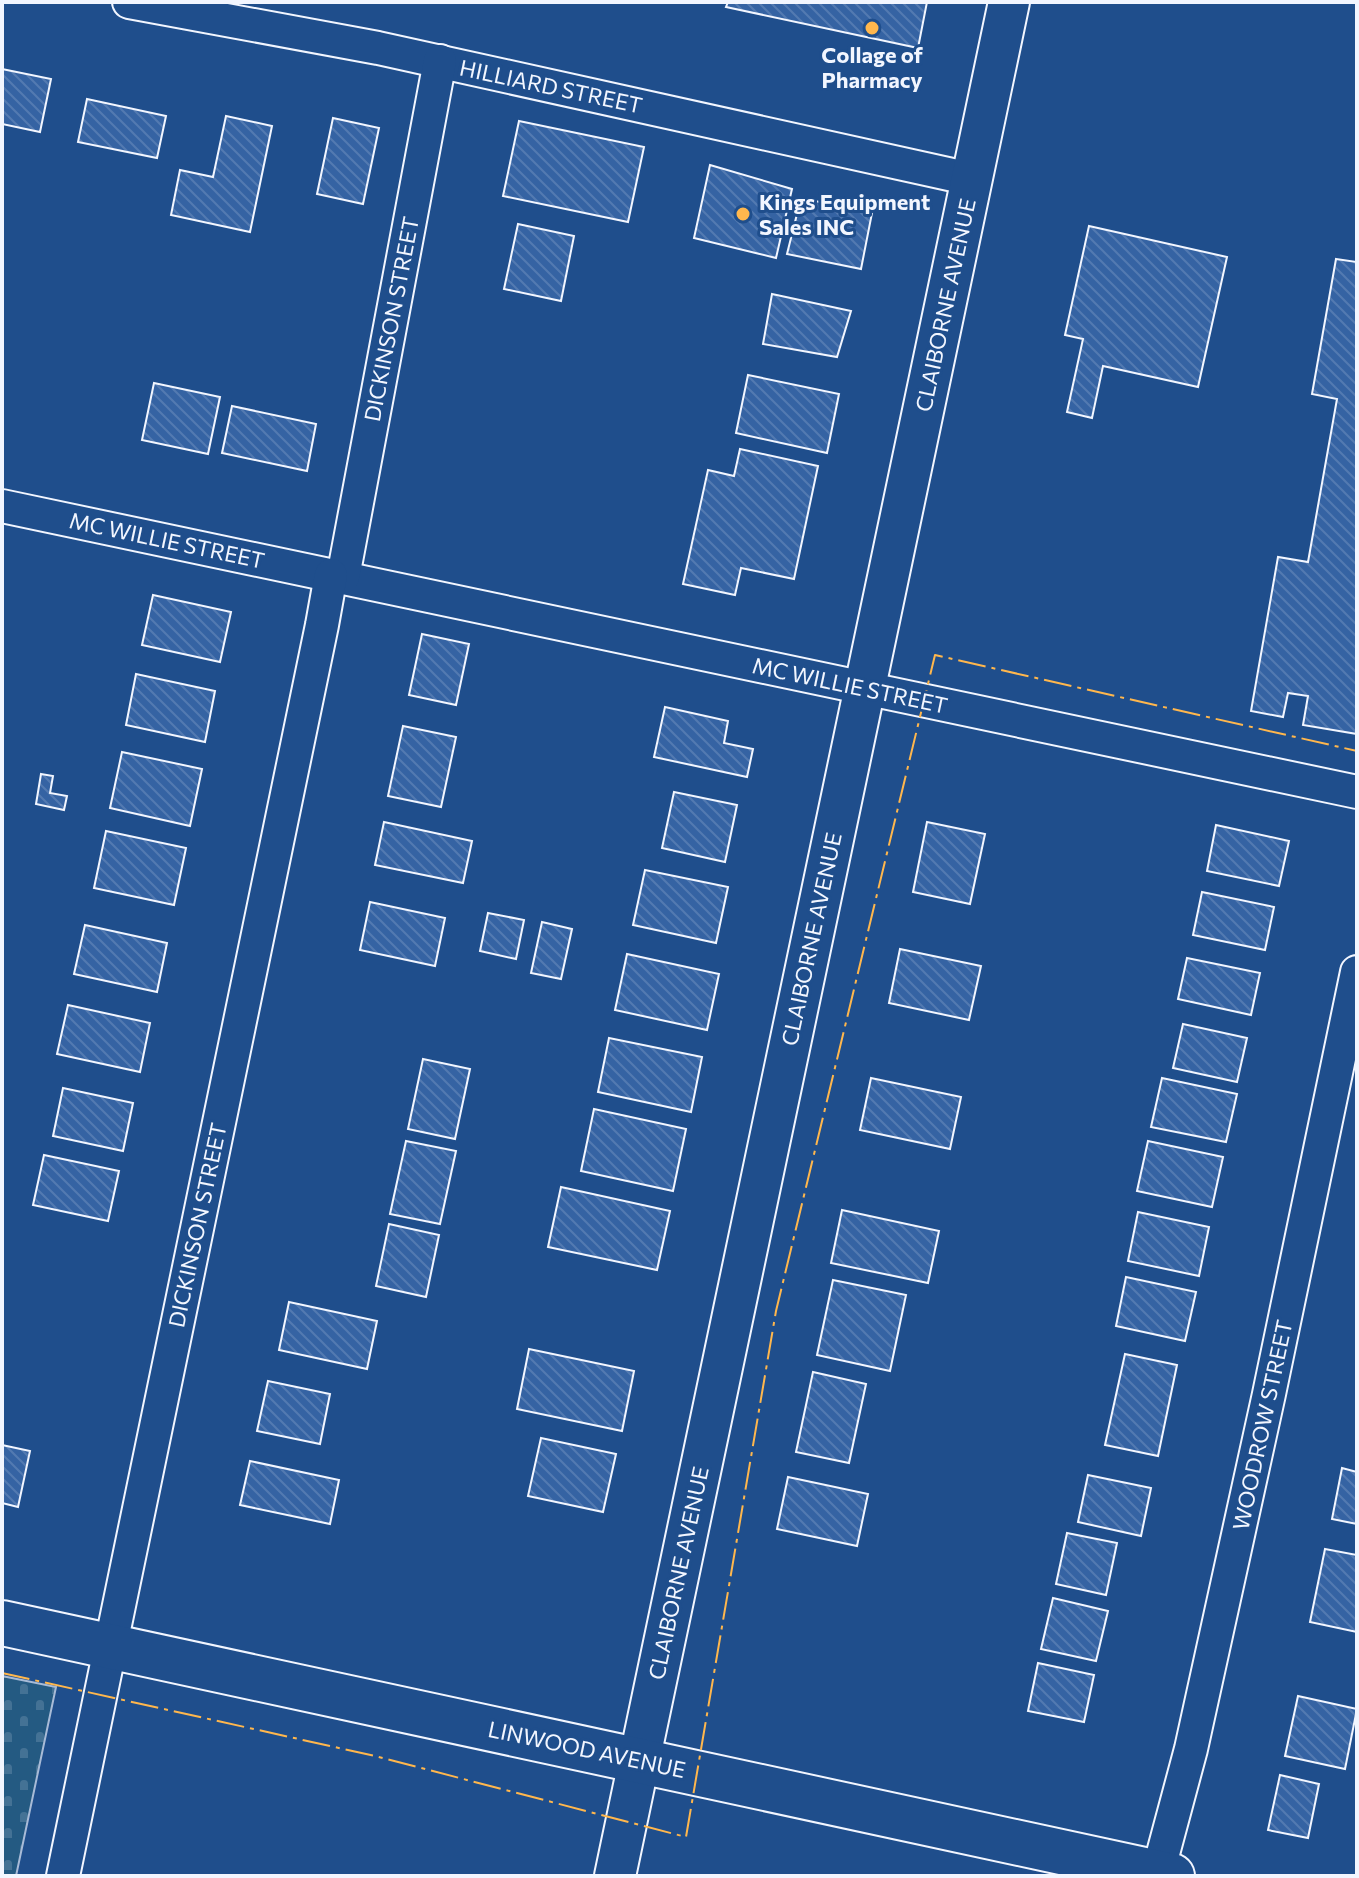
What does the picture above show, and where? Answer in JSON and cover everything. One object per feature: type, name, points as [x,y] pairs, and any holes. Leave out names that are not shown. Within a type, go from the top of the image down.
[{"type":"main road","name":"LINWOOD AVENUE","points":[[2,1623],[1162,1875]]},
{"type":"street","name":"HILLIARD STREET","points":[[129,2],[440,61],[971,179]]},
{"type":"street","name":"CLAIBORNE AVENUE","points":[[615,1876],[1009,2]]},
{"type":"street","name":"DICKINSON STREET","points":[[63,1876],[322,625],[337,576],[440,61]]},
{"type":"street","name":"MC WILLIE STREET","points":[[2,506],[1357,792]]},
{"type":"street","name":"WOODROW STREET","points":[[1162,1875],[1269,1394],[1357,972]]},
{"type":"green space","points":[[2,1676],[56,1687],[16,1876],[2,1876]]},
{"type":"building","name":"Collage of Pharmacy","points":[[728,2],[927,2],[918,48],[726,7]]},
{"type":"building","points":[[2,69],[51,79],[40,132],[2,124]]},
{"type":"building","points":[[87,99],[166,116],[157,158],[78,142]]},
{"type":"building","points":[[226,116],[272,126],[250,232],[171,215],[180,170],[213,177]]},
{"type":"building","points":[[333,118],[379,128],[363,204],[317,194]]},
{"type":"building","points":[[519,121],[644,147],[628,222],[503,196]]},
{"type":"building","name":"Kings Equipment Sales INC","points":[[710,165],[792,189],[776,258],[694,238]]},
{"type":"building","points":[[801,198],[872,213],[861,269],[787,254]]},
{"type":"building","points":[[518,224],[574,236],[561,301],[504,289]]},
{"type":"building","points":[[1089,226],[1227,257],[1198,387],[1103,366],[1092,418],[1067,412],[1083,339],[1065,335]]},
{"type":"building","points":[[1336,259],[1357,262],[1357,734],[1303,725],[1308,696],[1288,693],[1283,717],[1251,711],[1278,557],[1308,562],[1337,399],[1312,394]]},
{"type":"building","points":[[772,294],[851,311],[837,357],[763,344]]},
{"type":"building","points":[[748,375],[839,394],[827,453],[736,433]]},
{"type":"building","points":[[154,383],[220,397],[208,454],[142,440]]},
{"type":"building","points":[[232,406],[316,424],[307,471],[222,453]]},
{"type":"building","points":[[740,449],[818,466],[794,579],[741,568],[735,595],[683,584],[708,470],[734,476]]},
{"type":"building","points":[[153,595],[231,612],[220,662],[142,645]]},
{"type":"building","points":[[422,634],[469,644],[456,705],[409,695]]},
{"type":"building","points":[[136,674],[215,691],[205,742],[126,725]]},
{"type":"building","points":[[665,707],[728,721],[724,743],[753,749],[747,777],[654,757]]},
{"type":"building","points":[[403,726],[456,737],[441,807],[388,796]]},
{"type":"building","points":[[122,752],[202,769],[190,826],[110,808]]},
{"type":"building","points":[[41,774],[53,776],[50,793],[67,796],[64,810],[36,804]]},
{"type":"building","points":[[674,792],[737,805],[725,862],[662,848]]},
{"type":"building","points":[[384,822],[472,841],[463,883],[375,865]]},
{"type":"building","points":[[927,822],[985,834],[970,904],[913,892]]},
{"type":"building","points":[[1216,825],[1289,841],[1279,886],[1207,871]]},
{"type":"building","points":[[106,831],[186,848],[174,905],[94,888]]},
{"type":"building","points":[[645,870],[728,887],[716,943],[633,925]]},
{"type":"building","points":[[1202,892],[1274,907],[1265,950],[1193,935]]},
{"type":"building","points":[[370,902],[445,918],[435,966],[360,950]]},
{"type":"building","points":[[488,913],[524,920],[516,959],[480,951]]},
{"type":"building","points":[[542,922],[572,929],[561,979],[531,973]]},
{"type":"building","points":[[85,925],[167,943],[157,992],[74,974]]},
{"type":"building","points":[[900,949],[981,966],[969,1020],[889,1003]]},
{"type":"building","points":[[627,954],[719,974],[707,1030],[615,1010]]},
{"type":"building","points":[[1187,958],[1260,973],[1251,1015],[1178,999]]},
{"type":"building","points":[[68,1005],[150,1023],[140,1072],[57,1054]]},
{"type":"building","points":[[1183,1024],[1247,1038],[1237,1082],[1173,1068]]},
{"type":"building","points":[[609,1038],[702,1057],[691,1112],[598,1092]]},
{"type":"building","points":[[423,1059],[470,1069],[455,1139],[408,1129]]},
{"type":"building","points":[[871,1078],[961,1097],[950,1149],[860,1130]]},
{"type":"building","points":[[1162,1078],[1237,1094],[1226,1142],[1151,1127]]},
{"type":"building","points":[[63,1088],[133,1103],[123,1151],[53,1136]]},
{"type":"building","points":[[594,1109],[686,1129],[673,1191],[581,1171]]},
{"type":"building","points":[[406,1141],[456,1151],[440,1224],[390,1214]]},
{"type":"building","points":[[1148,1141],[1223,1157],[1212,1207],[1137,1191]]},
{"type":"building","points":[[44,1155],[119,1171],[108,1221],[33,1205]]},
{"type":"building","points":[[561,1187],[670,1211],[657,1270],[548,1247]]},
{"type":"building","points":[[842,1210],[939,1231],[928,1283],[831,1263]]},
{"type":"building","points":[[1138,1212],[1209,1227],[1199,1276],[1128,1261]]},
{"type":"building","points":[[389,1224],[439,1235],[426,1297],[376,1286]]},
{"type":"building","points":[[1126,1277],[1196,1292],[1185,1341],[1116,1326]]},
{"type":"building","points":[[833,1280],[906,1295],[890,1371],[817,1355]]},
{"type":"building","points":[[289,1302],[377,1321],[367,1369],[279,1350]]},
{"type":"building","points":[[529,1349],[634,1371],[622,1431],[517,1409]]},
{"type":"building","points":[[1125,1354],[1177,1365],[1158,1456],[1105,1445]]},
{"type":"building","points":[[813,1372],[866,1384],[849,1463],[796,1452]]},
{"type":"building","points":[[268,1381],[330,1394],[320,1444],[257,1431]]},
{"type":"building","points":[[541,1438],[616,1454],[603,1512],[528,1496]]},
{"type":"building","points":[[2,1445],[30,1451],[18,1507],[2,1503]]},
{"type":"building","points":[[250,1461],[339,1480],[330,1524],[240,1505]]},
{"type":"building","points":[[1342,1468],[1357,1472],[1357,1524],[1332,1519]]},
{"type":"building","points":[[1088,1475],[1151,1488],[1141,1536],[1078,1522]]},
{"type":"building","points":[[788,1477],[868,1494],[857,1546],[777,1529]]},
{"type":"building","points":[[1067,1533],[1117,1543],[1106,1595],[1056,1584]]},
{"type":"building","points":[[1325,1549],[1357,1555],[1357,1632],[1310,1622]]},
{"type":"building","points":[[1053,1598],[1108,1611],[1096,1661],[1041,1649]]},
{"type":"building","points":[[1038,1663],[1094,1675],[1084,1722],[1028,1711]]},
{"type":"building","points":[[1298,1696],[1357,1709],[1345,1769],[1285,1756]]},
{"type":"building","points":[[1280,1775],[1319,1784],[1308,1838],[1268,1830]]},
{"type":"power","points":[[2,1673],[375,1756],[686,1837],[776,1311],[935,655],[1357,751]]},
{"type":"place","name":"Collage of Pharmacy","points":[[872,28]]},
{"type":"place","name":"Kings Equipment Sales INC","points":[[743,214]]}]
